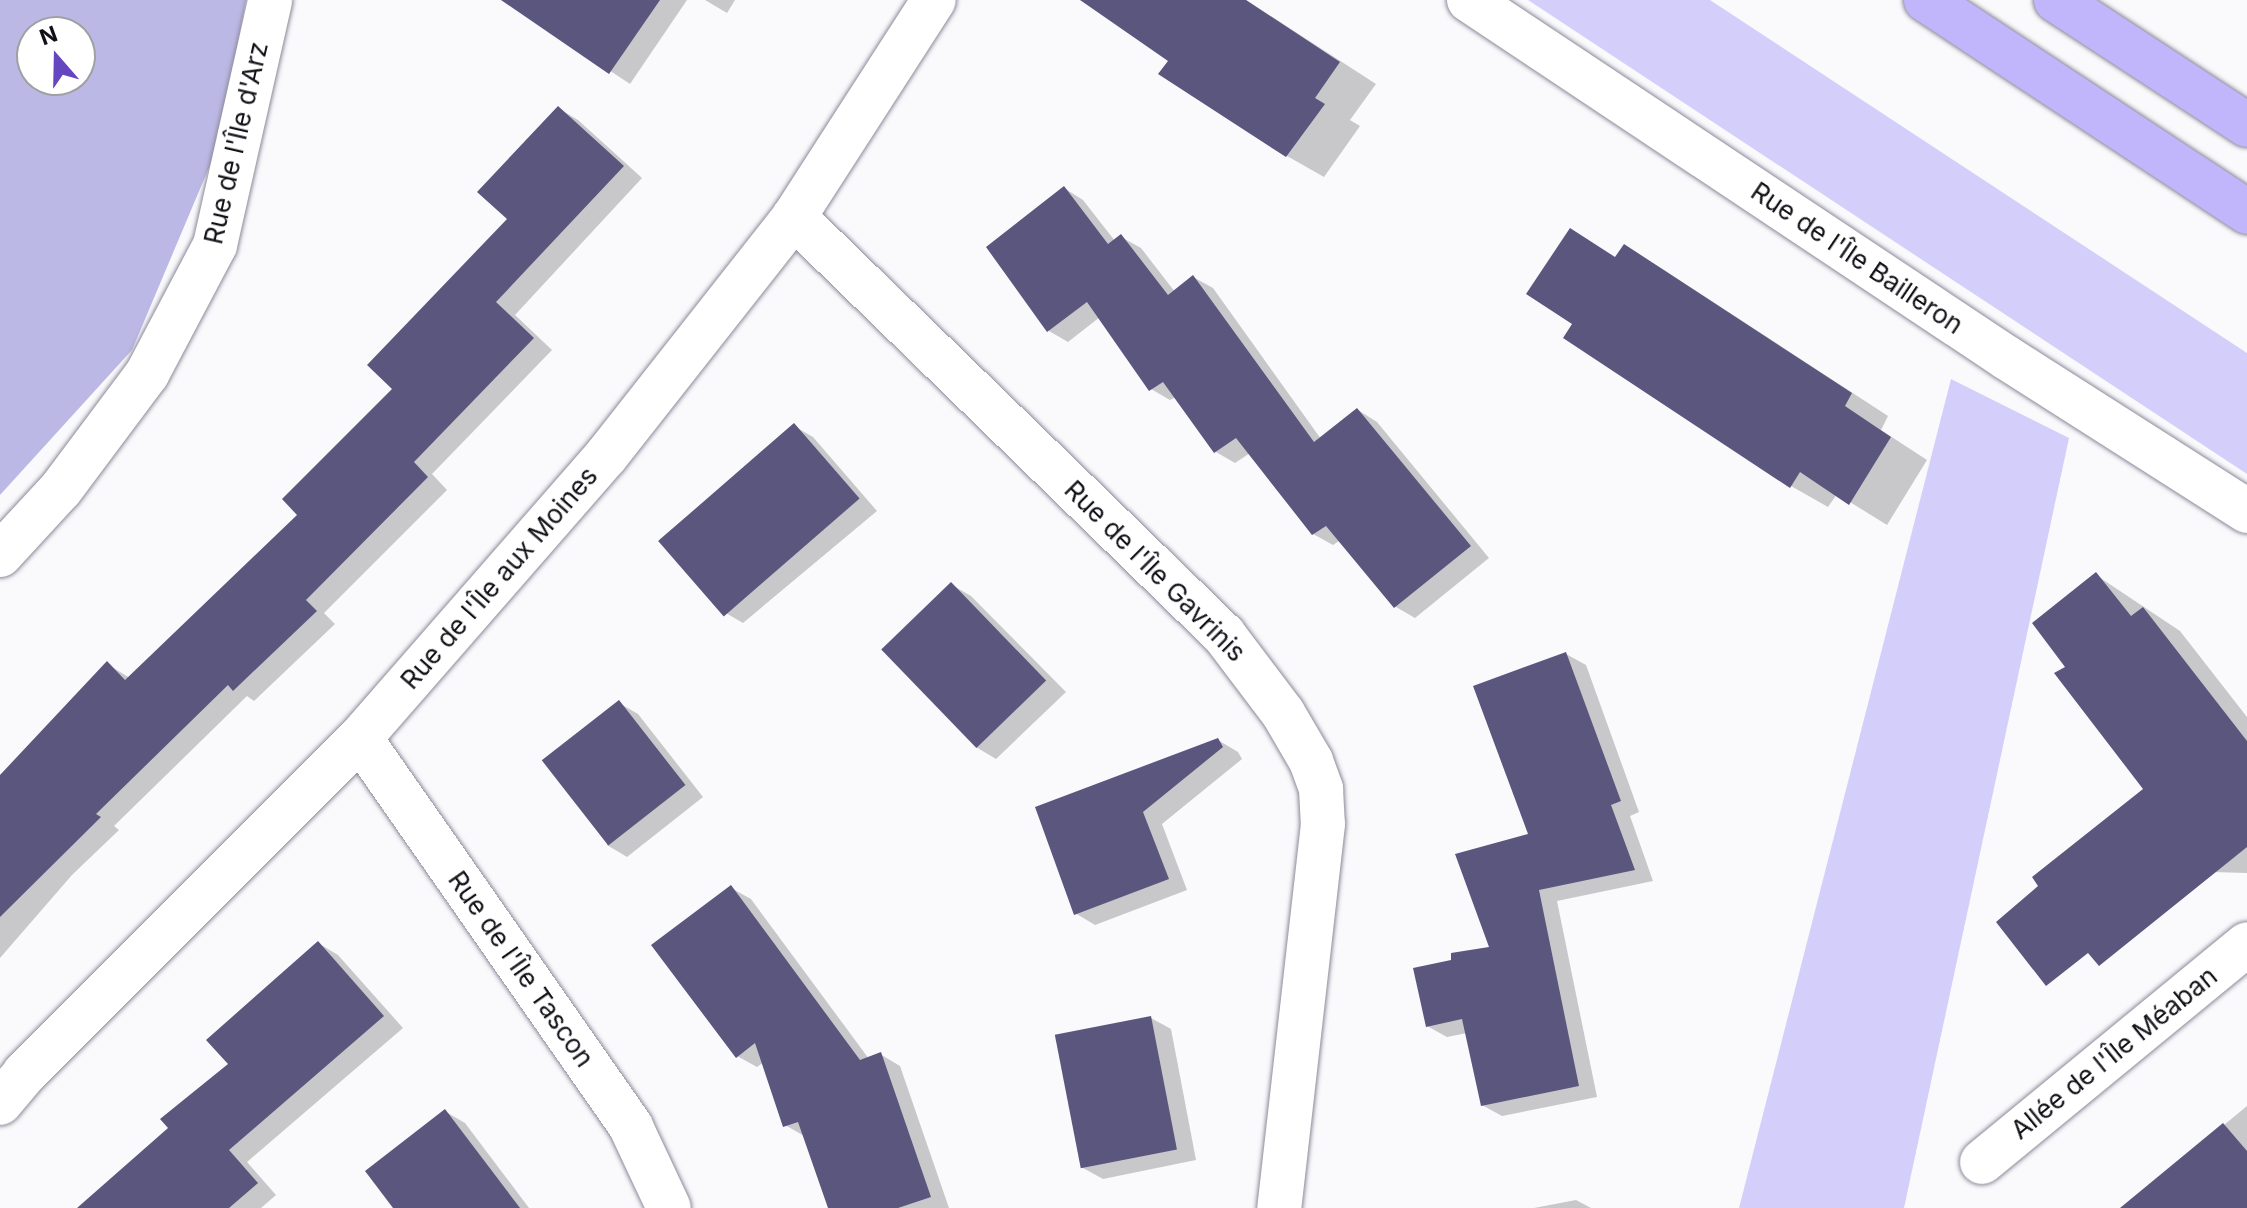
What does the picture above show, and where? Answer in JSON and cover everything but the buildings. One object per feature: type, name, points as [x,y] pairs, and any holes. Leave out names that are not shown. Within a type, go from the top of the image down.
[{"type":"main road","points":[[1926,0],[2247,212]]},
{"type":"main road","points":[[2056,0],[2247,125]]},
{"type":"street","name":"Rue de l'Île d'Arz","points":[[0,555],[61,489],[147,374],[215,245],[270,0]]},
{"type":"street","name":"Rue de l'Île aux Moines","points":[[0,1103],[24,1074],[360,738],[606,456],[794,217],[934,0]]},
{"type":"street","name":"Rue de l'Île Bailleron","points":[[1469,0],[2007,358],[2247,511]]},
{"type":"street","name":"Rue de l'Île Gavrinis","points":[[794,217],[1224,635],[1261,680],[1311,761],[1321,789],[1323,824],[1279,1208]]},
{"type":"street","name":"Rue de l'Île Tascon","points":[[360,738],[631,1127],[669,1208]]},
{"type":"street","name":"Allée de l'Île Méaban","points":[[1982,1162],[2247,944]]},
{"type":"shaded area","points":[[0,0],[246,0],[219,144],[132,350],[0,495]]},
{"type":"shaded area","points":[[1528,0],[1710,0],[2247,353],[2247,474]]},
{"type":"shaded area","points":[[1951,379],[2069,438],[1904,1208],[1739,1208]]}]
